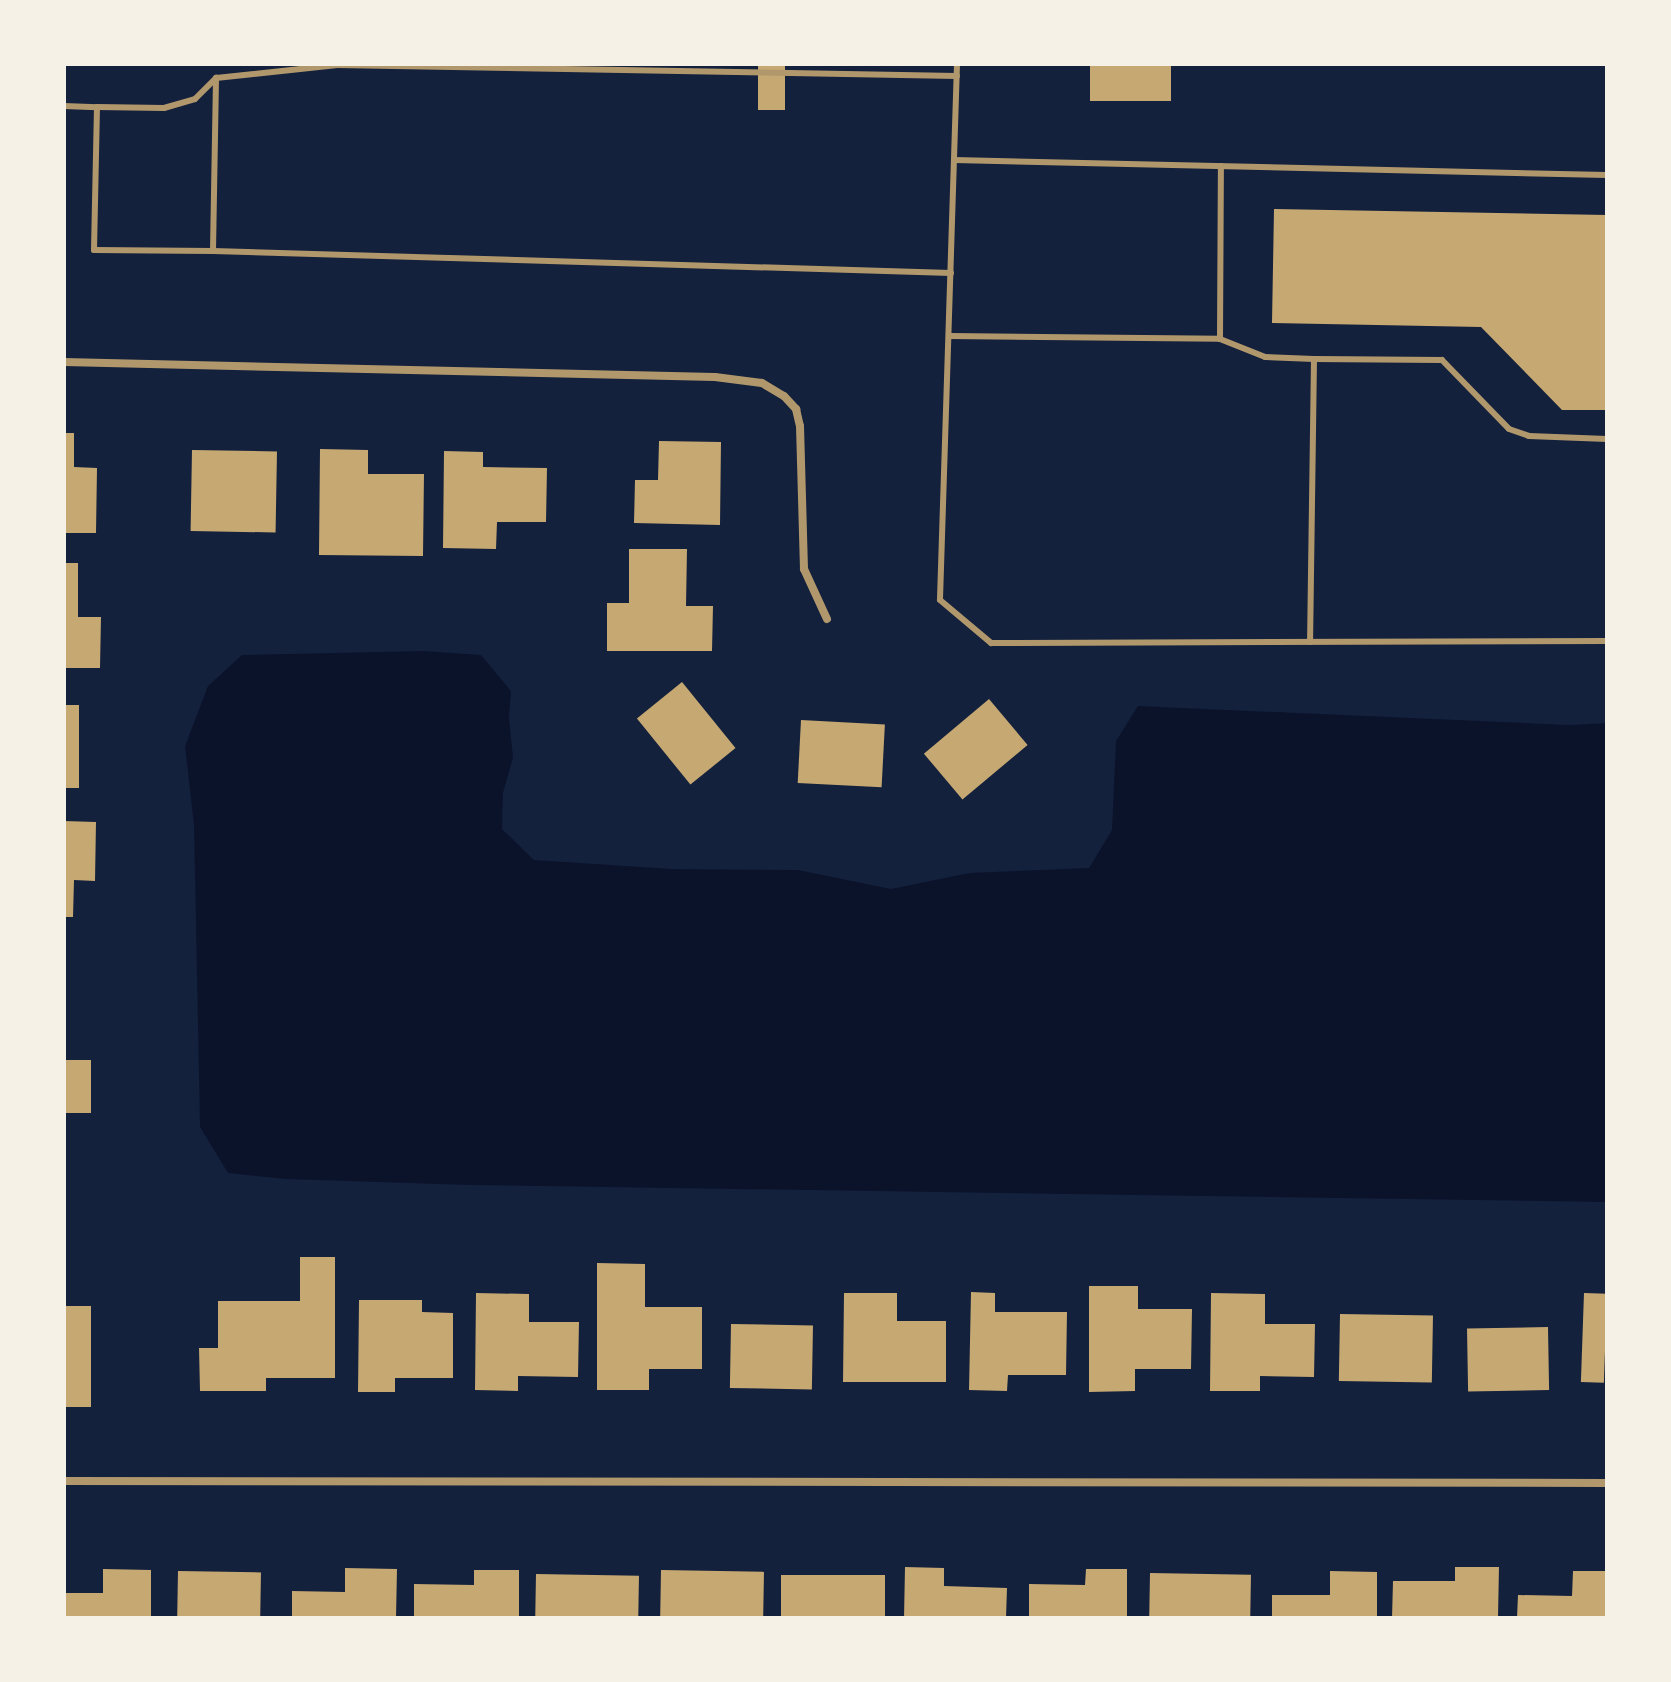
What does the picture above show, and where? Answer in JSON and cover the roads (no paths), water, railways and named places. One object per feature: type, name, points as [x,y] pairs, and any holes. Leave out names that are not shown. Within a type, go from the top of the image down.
[{"type":"street","points":[[64,362],[715,377],[762,383],[784,396],[796,409],[803,444],[804,569],[827,619]]},
{"type":"street","points":[[64,1481],[1607,1483]]},
{"type":"lane","points":[[832,64],[832,74]]},
{"type":"lane","points":[[957,64],[940,600],[950,609],[991,643],[1607,641]]},
{"type":"lane","points":[[64,106],[164,108],[195,99],[216,78],[337,65],[656,67],[957,76]]},
{"type":"lane","points":[[213,251],[216,78]]},
{"type":"lane","points":[[97,107],[94,250],[951,273]]},
{"type":"lane","points":[[954,160],[1607,175]]},
{"type":"lane","points":[[1220,339],[1221,166]]},
{"type":"lane","points":[[949,336],[1220,339],[1265,357],[1442,360],[1509,429],[1529,436],[1607,439]]},
{"type":"lane","points":[[1310,642],[1314,359]]},
{"type":"water","points":[[424,651],[481,655],[511,691],[509,717],[513,758],[503,793],[502,829],[534,860],[672,869],[798,870],[891,889],[969,873],[1089,868],[1112,830],[1116,741],[1138,706],[1570,725],[1607,723],[1607,1202],[470,1185],[285,1179],[228,1173],[200,1127],[194,825],[185,746],[208,686],[242,655]]}]
